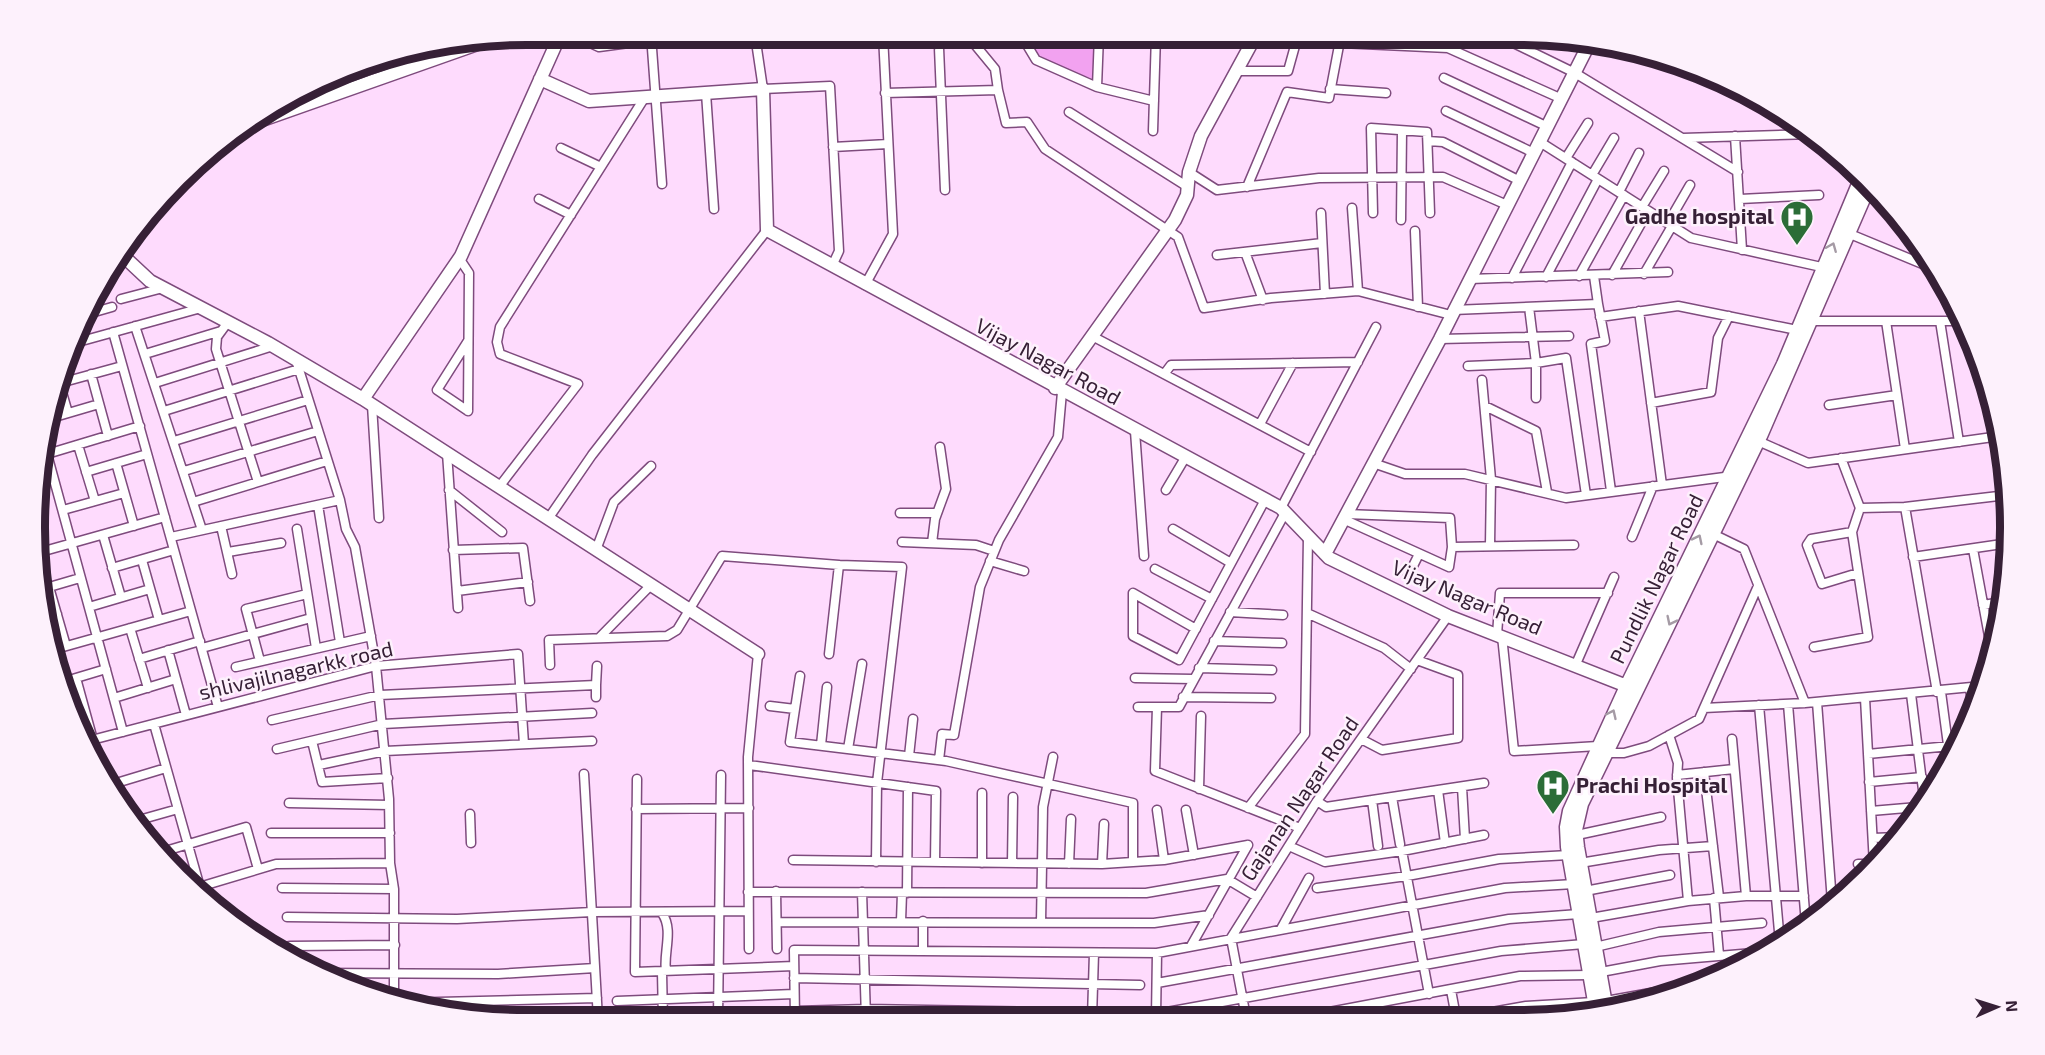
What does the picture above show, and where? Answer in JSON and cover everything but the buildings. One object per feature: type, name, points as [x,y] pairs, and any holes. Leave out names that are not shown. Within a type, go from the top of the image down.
[{"type":"street","points":[[379,518],[367,402],[459,258],[555,45]]},
{"type":"street","points":[[595,45],[599,47],[609,45]]},
{"type":"street","points":[[651,45],[650,97],[662,184]]},
{"type":"street","points":[[548,519],[592,455],[767,230],[763,89],[756,45]]},
{"type":"street","points":[[865,285],[893,234],[883,45]]},
{"type":"street","points":[[937,45],[945,190]]},
{"type":"street","points":[[975,45],[995,69],[1006,123],[1027,122],[1046,149],[1178,237],[1204,308],[1358,291],[1418,307],[1452,313],[1598,304]]},
{"type":"street","points":[[1027,45],[1036,60],[1097,87],[1154,101]]},
{"type":"street","points":[[1097,87],[1099,45]]},
{"type":"street","points":[[1153,130],[1156,45]]},
{"type":"street","points":[[939,760],[942,734],[954,735],[980,587],[994,551],[1058,437],[1058,390],[1092,336],[1168,230],[1187,195],[1189,172],[1201,136],[1250,45]]},
{"type":"street","points":[[1235,70],[1288,71],[1295,45]]},
{"type":"street","points":[[1247,187],[1287,92],[1329,98],[1340,45]]},
{"type":"street","points":[[1412,45],[1448,48],[1562,99]]},
{"type":"street","points":[[1516,45],[1575,73],[1738,172]]},
{"type":"street","points":[[1325,554],[1440,339],[1586,50]]},
{"type":"street","points":[[370,72],[443,52]]},
{"type":"street","points":[[1444,78],[1548,127]]},
{"type":"street","points":[[540,79],[589,101],[830,86],[839,251],[832,266]]},
{"type":"street","points":[[1330,89],[1386,93]]},
{"type":"street","points":[[885,93],[998,90]]},
{"type":"street","points":[[706,93],[714,209]]},
{"type":"street","points":[[499,487],[578,384],[500,354],[497,342],[500,327],[601,167],[650,97]]},
{"type":"street","points":[[1446,111],[1569,160],[1691,238],[1829,268]]},
{"type":"street","points":[[1070,112],[1188,187]]},
{"type":"street","points":[[1512,278],[1588,123]]},
{"type":"street","points":[[1372,213],[1371,128],[1427,132],[1430,213]]},
{"type":"street","points":[[1401,220],[1402,131]]},
{"type":"street","points":[[1683,138],[1797,134]]},
{"type":"street","points":[[1736,136],[1742,250]]},
{"type":"street","points":[[1546,277],[1614,138]]},
{"type":"street","points":[[1428,141],[1443,142],[1520,181]]},
{"type":"street","points":[[833,147],[888,144]]},
{"type":"street","points":[[561,148],[601,167]]},
{"type":"street","points":[[1579,276],[1639,153]]},
{"type":"street","points":[[1612,275],[1664,171]]},
{"type":"street","points":[[1189,172],[1217,190],[1319,178],[1443,177],[1507,206]]},
{"type":"street","points":[[1644,274],[1690,185]]},
{"type":"street","name":"Pundlik Nagar Road","points":[[1632,687],[1713,534],[1758,441],[1829,268],[1858,185]]},
{"type":"street","name":"Pundlik Nagar Road","points":[[1829,268],[1850,234],[1867,194]]},
{"type":"street","points":[[1740,200],[1819,195]]},
{"type":"street","points":[[539,199],[571,215]]},
{"type":"street","points":[[1352,208],[1358,291]]},
{"type":"street","points":[[1321,213],[1325,294]]},
{"type":"street","name":"Vijay Nagar Road","points":[[767,230],[1058,390],[1265,500],[1283,511],[1325,554],[1448,616],[1632,687]]},
{"type":"street","points":[[1415,231],[1418,307]]},
{"type":"street","points":[[1850,234],[1922,263]]},
{"type":"street","points":[[1217,255],[1322,243]]},
{"type":"street","points":[[1245,252],[1263,300]]},
{"type":"street","points":[[1916,261],[1918,257]]},
{"type":"street","points":[[459,258],[469,273],[468,411],[437,390],[468,341]]},
{"type":"street","points":[[126,259],[150,281],[201,308],[225,327],[273,346],[297,364],[367,402],[758,654],[748,765],[749,949]]},
{"type":"street","points":[[1470,279],[1668,272]]},
{"type":"street","points":[[1594,276],[1605,341],[1591,344],[1611,491]]},
{"type":"street","points":[[121,299],[163,288]]},
{"type":"street","points":[[1600,317],[1678,306],[1797,330]]},
{"type":"street","points":[[96,311],[112,307]]},
{"type":"street","points":[[1529,307],[1534,336],[1536,398]]},
{"type":"street","points":[[83,341],[201,308]]},
{"type":"street","points":[[1639,311],[1662,484]]},
{"type":"street","points":[[1651,403],[1711,392],[1718,338],[1729,316]]},
{"type":"street","points":[[1807,319],[1953,321]]},
{"type":"street","name":"Pundlik Nagar Road","points":[[1585,916],[1574,884],[1569,855],[1566,827],[1569,811],[1632,687],[1797,330],[1807,319]]},
{"type":"street","points":[[1886,321],[1905,449]]},
{"type":"street","points":[[1940,321],[1959,442]]},
{"type":"street","points":[[135,326],[202,530]]},
{"type":"street","points":[[145,354],[225,327]]},
{"type":"street","points":[[225,327],[217,336],[216,349],[258,482]]},
{"type":"street","points":[[1138,707],[1179,707],[1283,511],[1376,327]]},
{"type":"street","points":[[113,332],[218,707]]},
{"type":"street","points":[[1092,336],[1311,452]]},
{"type":"street","points":[[1440,339],[1569,336]]},
{"type":"street","points":[[154,383],[273,346]]},
{"type":"street","points":[[1468,366],[1536,363],[1566,358],[1586,495]]},
{"type":"street","points":[[1165,373],[1171,365],[1358,362]]},
{"type":"street","points":[[1260,424],[1293,363]]},
{"type":"street","points":[[164,411],[229,391],[297,364]]},
{"type":"street","points":[[297,364],[340,500],[346,529],[356,547],[376,666],[388,778],[390,863],[394,889],[395,991]]},
{"type":"street","points":[[68,380],[122,366]]},
{"type":"street","points":[[91,374],[108,436]]},
{"type":"street","points":[[1482,381],[1491,479],[1490,545]]},
{"type":"street","points":[[1829,405],[1897,395]]},
{"type":"street","points":[[63,397],[68,413]]},
{"type":"street","points":[[174,441],[308,400]]},
{"type":"street","points":[[58,416],[99,404]]},
{"type":"street","points":[[1485,406],[1536,431],[1547,492]]},
{"type":"street","points":[[51,453],[140,426]]},
{"type":"street","points":[[184,471],[318,431]]},
{"type":"street","points":[[1135,431],[1144,556]]},
{"type":"street","points":[[1758,441],[1808,463],[1992,437]]},
{"type":"street","points":[[78,445],[95,501]]},
{"type":"street","points":[[932,543],[937,513],[946,489],[939,447]]},
{"type":"street","points":[[447,453],[458,608]]},
{"type":"street","points":[[86,472],[147,454]]},
{"type":"street","points":[[1166,490],[1185,458]]},
{"type":"street","points":[[1815,647],[1868,637],[1852,532],[1860,508],[1841,458]]},
{"type":"street","points":[[193,502],[327,461]]},
{"type":"street","points":[[49,462],[123,732]]},
{"type":"street","points":[[1373,463],[1405,474],[1465,474],[1566,498],[1742,475]]},
{"type":"street","points":[[116,464],[134,526]]},
{"type":"street","points":[[596,550],[614,502],[651,466]]},
{"type":"street","points":[[1632,537],[1653,486]]},
{"type":"street","points":[[449,490],[502,532]]},
{"type":"street","points":[[63,510],[124,493]]},
{"type":"street","points":[[1860,508],[1905,507],[1999,496]]},
{"type":"street","points":[[171,537],[340,500]]},
{"type":"street","points":[[1196,629],[1133,593],[1133,636],[1179,660],[1212,600],[1265,500]]},
{"type":"street","points":[[318,505],[340,642]]},
{"type":"street","points":[[1905,507],[1948,745]]},
{"type":"street","points":[[900,513],[937,513]]},
{"type":"street","points":[[46,551],[165,517]]},
{"type":"street","points":[[1345,517],[1450,518],[1452,547],[1449,567],[1345,517]]},
{"type":"street","points":[[221,526],[232,574]]},
{"type":"street","points":[[297,529],[316,648]]},
{"type":"street","points":[[1173,530],[1231,563]]},
{"type":"street","points":[[1852,532],[1811,538],[1807,545],[1822,584],[1858,573]]},
{"type":"street","points":[[1713,534],[1744,549],[1805,704]]},
{"type":"street","points":[[102,535],[121,597]]},
{"type":"street","points":[[1248,808],[1305,734],[1309,614],[1308,536]]},
{"type":"street","points":[[902,542],[976,545],[994,551]]},
{"type":"street","points":[[228,552],[281,543]]},
{"type":"street","points":[[1452,547],[1574,545]]},
{"type":"street","points":[[1913,557],[1999,545]]},
{"type":"street","points":[[453,550],[521,547],[525,551],[530,601]]},
{"type":"street","points":[[1973,549],[1988,634]]},
{"type":"street","points":[[112,568],[174,550]]},
{"type":"street","points":[[1408,576],[1419,554]]},
{"type":"street","points":[[550,665],[549,640],[667,636],[677,630],[722,556],[839,566],[902,567],[877,783],[876,862]]},
{"type":"street","points":[[142,560],[159,620]]},
{"type":"street","points":[[990,561],[1024,571]]},
{"type":"street","points":[[829,654],[839,566]]},
{"type":"street","points":[[1155,568],[1212,600]]},
{"type":"street","points":[[1576,664],[1614,577]]},
{"type":"street","points":[[66,646],[50,587],[81,578]]},
{"type":"street","points":[[457,591],[528,582]]},
{"type":"street","points":[[600,637],[650,585]]},
{"type":"street","points":[[1608,592],[1500,592],[1500,635],[1514,751],[1602,749],[1624,753],[1649,746],[1699,719],[1758,586]]},
{"type":"street","points":[[88,607],[150,589]]},
{"type":"street","points":[[260,661],[246,609],[307,594]]},
{"type":"street","points":[[1983,605],[1994,603]]},
{"type":"street","points":[[60,648],[191,611]]},
{"type":"street","points":[[1230,612],[1283,615]]},
{"type":"street","points":[[53,615],[57,614]]},
{"type":"street","points":[[1309,614],[1384,648],[1411,669]]},
{"type":"street","name":"Gajanan Nagar Road","points":[[1231,938],[1317,801],[1448,616]]},
{"type":"street","points":[[139,659],[168,650],[252,634],[311,618]]},
{"type":"street","points":[[130,628],[148,688]]},
{"type":"street","points":[[236,667],[371,636]]},
{"type":"street","points":[[1214,640],[1282,642]]},
{"type":"street","points":[[168,650],[186,716]]},
{"type":"street","name":"shlivajilnagarkk road","points":[[94,739],[376,666],[518,654],[522,688]]},
{"type":"street","points":[[1361,739],[1382,750],[1458,738],[1458,675],[1417,660]]},
{"type":"street","points":[[849,749],[862,664]]},
{"type":"street","points":[[596,697],[597,666]]},
{"type":"street","points":[[1199,668],[1272,670]]},
{"type":"street","points":[[70,680],[106,669]]},
{"type":"street","points":[[800,676],[790,742],[939,760],[1133,803],[1133,862]]},
{"type":"street","points":[[76,678],[78,703]]},
{"type":"street","points":[[1135,678],[1193,679]]},
{"type":"street","points":[[114,698],[176,679]]},
{"type":"street","points":[[272,720],[380,696],[596,685]]},
{"type":"street","points":[[821,745],[827,687]]},
{"type":"street","points":[[522,688],[524,744]]},
{"type":"street","points":[[1704,708],[1805,704],[1970,688],[1971,692]]},
{"type":"street","points":[[1911,694],[1923,789]]},
{"type":"street","points":[[1183,697],[1271,698]]},
{"type":"street","points":[[1865,698],[1874,852]]},
{"type":"street","points":[[1817,702],[1831,894]]},
{"type":"street","points":[[1788,704],[1805,914]]},
{"type":"street","points":[[1760,705],[1779,933]]},
{"type":"street","points":[[770,706],[795,709]]},
{"type":"street","points":[[1157,707],[1155,771],[1300,828]]},
{"type":"street","points":[[277,749],[383,724],[592,713]]},
{"type":"street","points":[[1199,789],[1201,716]]},
{"type":"street","points":[[909,756],[913,719]]},
{"type":"street","points":[[154,724],[196,878]]},
{"type":"street","points":[[1669,735],[1678,763],[1688,901]]},
{"type":"street","points":[[1731,739],[1746,896]]},
{"type":"street","points":[[312,741],[319,765],[321,783],[388,778]]},
{"type":"street","points":[[319,765],[385,751],[592,741]]},
{"type":"street","points":[[1868,754],[1947,746]]},
{"type":"street","name":"Pundlik Nagar Road","points":[[1600,1003],[1588,947],[1585,891],[1577,835],[1582,804],[1602,749]]},
{"type":"street","points":[[1041,922],[1043,807],[1053,757]]},
{"type":"street","points":[[748,765],[936,791],[935,862]]},
{"type":"street","points":[[118,782],[166,768]]},
{"type":"street","points":[[1677,774],[1734,769]]},
{"type":"street","points":[[1704,772],[1713,846],[1719,955]]},
{"type":"street","points":[[584,774],[598,1010]]},
{"type":"street","points":[[718,1010],[721,775]]},
{"type":"street","points":[[1869,782],[1922,777]]},
{"type":"street","points":[[637,779],[635,972],[794,966]]},
{"type":"street","points":[[1317,801],[1326,807],[1484,783]]},
{"type":"street","points":[[901,921],[908,862],[908,787]]},
{"type":"street","points":[[1462,787],[1465,839]]},
{"type":"street","points":[[1438,790],[1445,843]]},
{"type":"street","points":[[982,793],[982,863]]},
{"type":"street","points":[[1012,863],[1013,797]]},
{"type":"street","points":[[1392,797],[1429,994]]},
{"type":"street","points":[[1372,800],[1378,846]]},
{"type":"street","points":[[289,803],[389,805]]},
{"type":"street","points":[[636,809],[749,808]]},
{"type":"street","points":[[1871,811],[1910,808]]},
{"type":"street","points":[[143,819],[178,809]]},
{"type":"street","points":[[1157,810],[1164,860]]},
{"type":"street","points":[[1186,810],[1194,855]]},
{"type":"street","points":[[470,814],[471,843]]},
{"type":"street","points":[[1577,835],[1661,817]]},
{"type":"street","points":[[1070,864],[1071,819]]},
{"type":"street","points":[[1102,864],[1104,824]]},
{"type":"street","points":[[169,850],[246,827],[258,869]]},
{"type":"street","points":[[271,833],[390,833]]},
{"type":"street","points":[[1289,846],[1325,862],[1484,835]]},
{"type":"street","points":[[1873,838],[1887,837]]},
{"type":"street","points":[[793,860],[1102,864],[1164,860],[1248,845],[1191,946]]},
{"type":"street","points":[[1580,862],[1713,846]]},
{"type":"street","points":[[1317,888],[1407,876],[1499,859],[1569,855]]},
{"type":"street","points":[[205,887],[276,864],[390,863]]},
{"type":"street","points":[[1858,864],[1864,864]]},
{"type":"street","points":[[1585,891],[1670,875]]},
{"type":"street","points":[[1281,929],[1309,878]]},
{"type":"street","points":[[748,892],[1146,893],[1227,879],[1257,897]]},
{"type":"street","points":[[795,1010],[794,950],[1157,953],[1505,888],[1574,884]]},
{"type":"street","points":[[282,888],[394,889]]},
{"type":"street","points":[[776,891],[777,949]]},
{"type":"street","points":[[862,892],[866,1010]]},
{"type":"street","points":[[1156,983],[1509,919],[1585,916],[1716,898],[1804,896]]},
{"type":"street","points":[[287,917],[457,920],[592,912],[748,911]]},
{"type":"street","points":[[662,913],[667,919],[668,931],[663,1010]]},
{"type":"street","points":[[777,922],[1154,923],[1209,915]]},
{"type":"street","points":[[922,921],[923,951]]},
{"type":"street","points":[[1183,1010],[1242,997],[1501,951],[1588,947],[1659,932],[1762,923]]},
{"type":"street","points":[[1231,938],[1245,1010]]},
{"type":"street","points":[[290,947],[395,945]]},
{"type":"street","points":[[1092,1010],[1094,953]]},
{"type":"street","points":[[1156,1010],[1157,953]]},
{"type":"street","points":[[1341,1010],[1520,976],[1595,974],[1660,961],[1743,953]]},
{"type":"street","points":[[345,974],[498,974],[595,968]]},
{"type":"street","points":[[794,978],[1140,985]]},
{"type":"street","points":[[1451,990],[1455,1010]]},
{"type":"street","points":[[617,1001],[794,994]]},
{"type":"street","points":[[434,1001],[597,998]]},
{"type":"street","points":[[1503,1010],[1526,1006],[1580,1006]]},
{"type":"shaded area","points":[[1027,45],[1099,45],[1097,80],[1036,60]]},
{"type":"place","name":"Gadhe hospital","points":[[1797,246]]},
{"type":"place","name":"Prachi Hospital","points":[[1553,815]]}]
